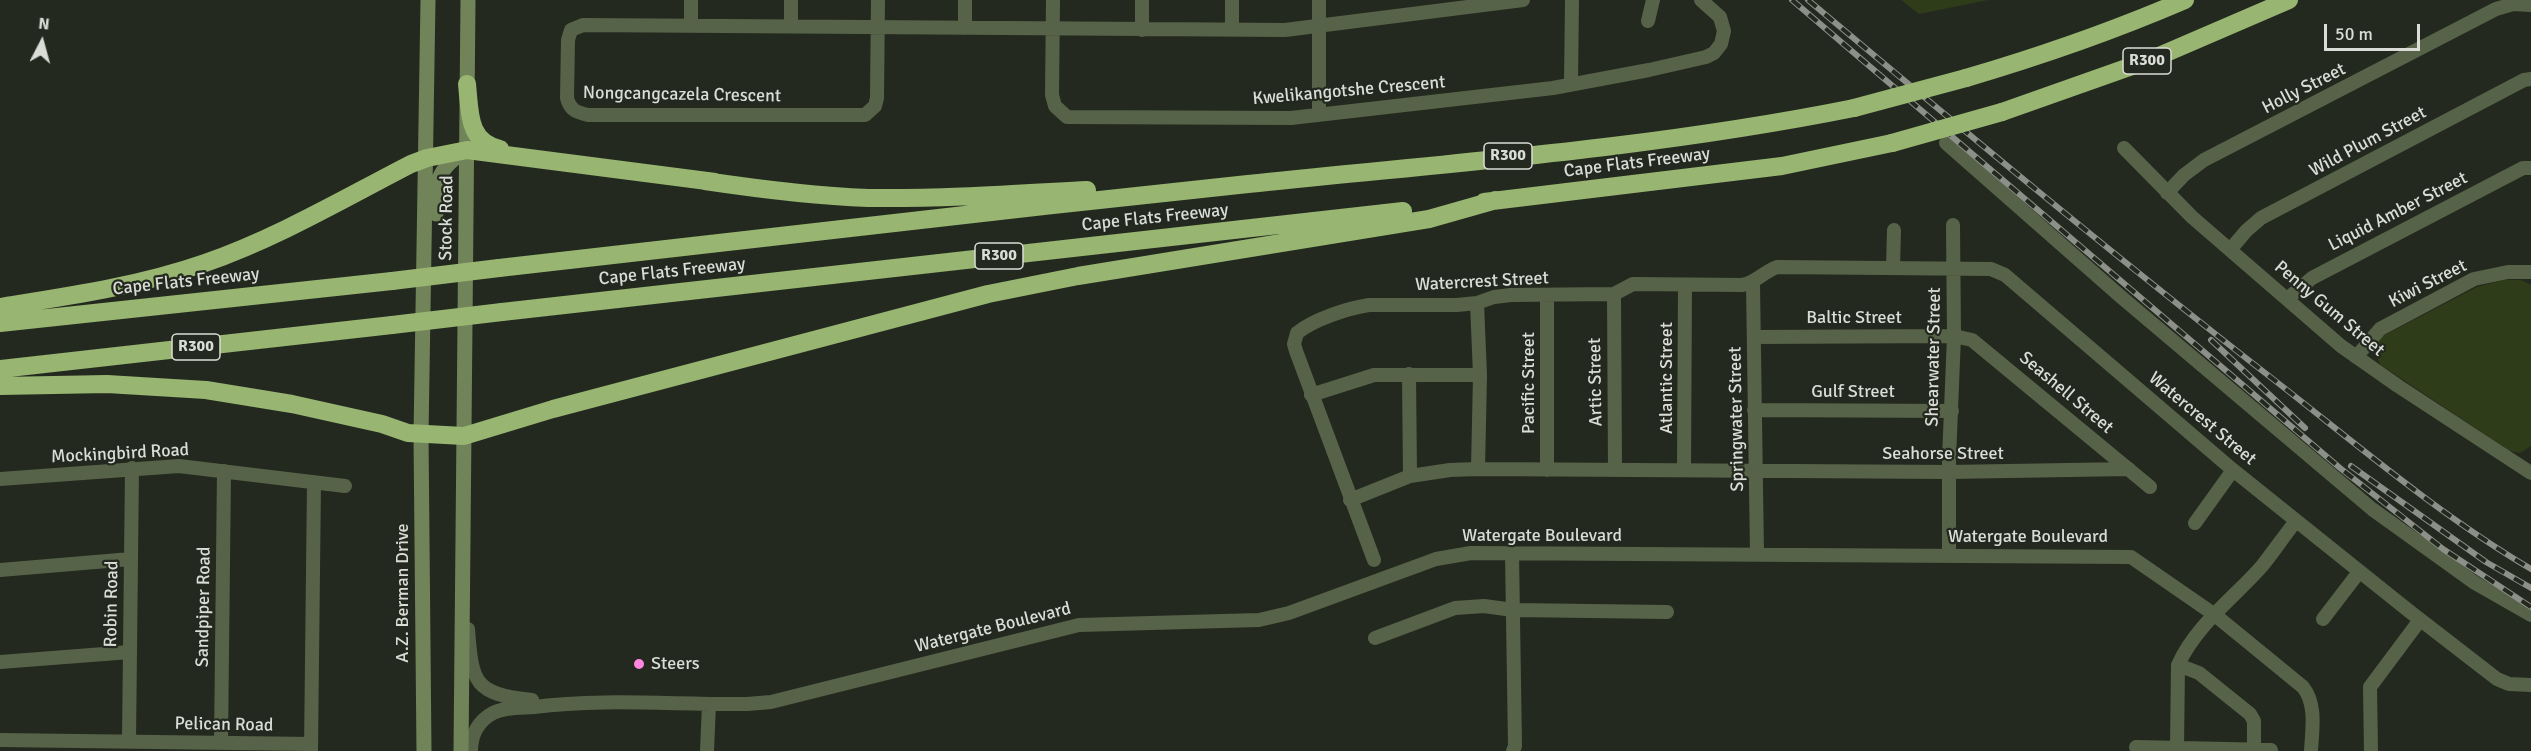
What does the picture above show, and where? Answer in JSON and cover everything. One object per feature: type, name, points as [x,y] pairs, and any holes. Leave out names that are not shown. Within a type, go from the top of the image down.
[{"type":"highway","name":"Cape Flats Freeway","points":[[0,323],[392,281],[1161,193],[1672,139],[1788,122],[1854,108],[2046,54],[2134,22],[2185,0]]},
{"type":"highway","name":"Cape Flats Freeway","points":[[0,369],[1496,201],[1782,166],[1892,143],[2002,112],[2152,59],[2289,0]]},
{"type":"highway","points":[[467,84],[474,133],[493,147],[716,183]]},
{"type":"highway","points":[[0,307],[79,295],[156,278],[204,264],[266,240],[411,164],[427,158],[467,150],[827,196],[867,198],[987,196],[1119,188],[1139,188],[1161,193]]},
{"type":"highway","points":[[0,386],[107,384],[206,390],[292,404],[421,435],[464,436],[553,409],[988,294],[1078,276],[1429,219],[1496,201]]},
{"type":"main road","name":"Stock Road","points":[[421,435],[429,0]]},
{"type":"main road","name":"Stock Road","points":[[464,436],[468,0]]},
{"type":"main road","points":[[423,360],[433,297],[436,199],[441,171],[450,161],[467,150]]},
{"type":"main road","name":"A.Z. Berman Drive","points":[[421,435],[424,751]]},
{"type":"main road","points":[[461,751],[464,436]]},
{"type":"street","points":[[691,0],[691,25],[1142,30],[1285,30],[1319,27],[1407,7],[1523,0]]},
{"type":"street","points":[[791,0],[791,26]]},
{"type":"street","points":[[878,0],[878,27]]},
{"type":"street","points":[[965,0],[965,28]]},
{"type":"street","points":[[1053,0],[1053,29]]},
{"type":"street","points":[[1142,0],[1142,30]]},
{"type":"street","points":[[1232,0],[1232,29]]},
{"type":"street","points":[[1319,0],[1320,115]]},
{"type":"street","points":[[1571,84],[1572,0]]},
{"type":"street","points":[[1648,21],[1653,0]]},
{"type":"street","name":"Kwelikangotshe Crescent","points":[[1053,29],[1052,96],[1055,106],[1067,117],[1260,119],[1320,115],[1571,84],[1649,70],[1714,53],[1721,44],[1723,25],[1720,17],[1701,0]]},
{"type":"street","name":"Holly Street","points":[[2167,193],[2184,175],[2204,160],[2496,9],[2513,4],[2531,5]]},
{"type":"street","name":"Nongcangcazela Crescent","points":[[691,25],[583,26],[571,30],[567,40],[569,105],[574,111],[588,115],[865,115],[875,105],[877,98],[878,27]]},
{"type":"street","name":"Wild Plum Street","points":[[2230,250],[2261,218],[2524,80],[2531,79]]},
{"type":"street","points":[[1946,143],[2120,296],[2372,509],[2475,582],[2531,615]]},
{"type":"street","name":"Penny Gum Street","points":[[2124,148],[2167,193],[2230,250],[2356,357],[2531,473]]},
{"type":"street","name":"Liquid Amber Street","points":[[2287,299],[2312,278],[2523,168],[2531,168]]},
{"type":"street","points":[[1953,225],[1953,268]]},
{"type":"street","points":[[1893,268],[1894,230]]},
{"type":"street","name":"Watercrest Street","points":[[1374,560],[1294,344],[1297,333],[1306,327],[1355,307],[1370,305],[1456,305],[1477,303],[1494,297],[1614,294],[1633,284],[1753,284],[1767,271],[1777,267],[1991,269],[2005,275],[2233,470],[2420,620],[2502,682],[2531,685]]},
{"type":"street","name":"Shearwater Street","points":[[1949,555],[1949,472],[1954,336],[1953,268]]},
{"type":"street","name":"Kiwi Street","points":[[2356,357],[2379,328],[2474,279],[2508,272],[2531,272]]},
{"type":"street","name":"Springwater Street","points":[[1753,284],[1757,554]]},
{"type":"street","name":"Atlantic Street","points":[[1684,470],[1685,285]]},
{"type":"street","name":"Artic Street","points":[[1614,294],[1615,470]]},
{"type":"street","name":"Pacific Street","points":[[1547,296],[1547,470]]},
{"type":"street","points":[[1477,303],[1480,375],[1478,469]]},
{"type":"street","name":"Baltic Street","points":[[1754,336],[1954,336]]},
{"type":"street","name":"Seashell Street","points":[[1954,336],[1979,344],[2150,487]]},
{"type":"street","points":[[1409,374],[1410,476]]},
{"type":"street","points":[[1311,395],[1374,375],[1480,375]]},
{"type":"street","name":"Gulf Street","points":[[1754,410],[1952,411]]},
{"type":"street","name":"Mockingbird Road","points":[[0,479],[179,466],[345,486]]},
{"type":"street","name":"Robin Road","points":[[129,741],[132,468]]},
{"type":"street","points":[[1350,500],[1410,476],[1450,470],[1756,470]]},
{"type":"street","name":"Seahorse Street","points":[[1756,470],[1949,472],[2129,470]]},
{"type":"street","points":[[2195,523],[2233,470]]},
{"type":"street","name":"Sandpiper Road","points":[[221,743],[224,471]]},
{"type":"street","points":[[311,747],[314,482]]},
{"type":"street","points":[[2177,748],[2178,665],[2194,638],[2262,566],[2296,521]]},
{"type":"street","points":[[1512,553],[1515,746],[1513,751]]},
{"type":"street","name":"Watergate Boulevard","points":[[463,564],[471,662],[475,677],[483,687],[498,696],[547,704],[709,705],[771,702],[1079,625],[1258,620],[1289,613],[1453,555],[1512,553],[2131,557],[2215,615],[2303,687],[2309,695],[2312,720],[2311,751]]},
{"type":"street","points":[[0,570],[131,559]]},
{"type":"street","points":[[2323,620],[2359,572]]},
{"type":"street","points":[[1375,638],[1455,608],[1484,606],[1514,610],[1667,612]]},
{"type":"street","points":[[2371,751],[2370,687],[2420,620]]},
{"type":"street","points":[[0,662],[130,652]]},
{"type":"street","points":[[2178,665],[2199,673],[2250,714],[2254,721],[2254,750]]},
{"type":"street","name":"Watergate Boulevard","points":[[471,751],[473,734],[477,726],[494,712],[547,704]]},
{"type":"street","points":[[707,751],[709,705]]},
{"type":"street","points":[[0,740],[129,741]]},
{"type":"street","name":"Pelican Road","points":[[129,741],[311,747]]},
{"type":"street","points":[[2136,747],[2271,750]]},
{"type":"green space","points":[[1901,0],[1988,0],[1919,14]]},
{"type":"green space","points":[[2503,280],[2521,280],[2531,285],[2531,446],[2520,453],[2510,451],[2381,365],[2373,351],[2375,343],[2381,337],[2477,287]]},
{"type":"railway","points":[[1792,0],[2340,468],[2443,549],[2531,607]]},
{"type":"railway","points":[[1808,0],[2100,242],[2370,456],[2465,527],[2531,569]]},
{"type":"railway","points":[[2211,340],[2305,428]]},
{"type":"railway","points":[[2351,466],[2486,562],[2531,588]]},
{"type":"place","name":"Steers","points":[[639,664]]}]
